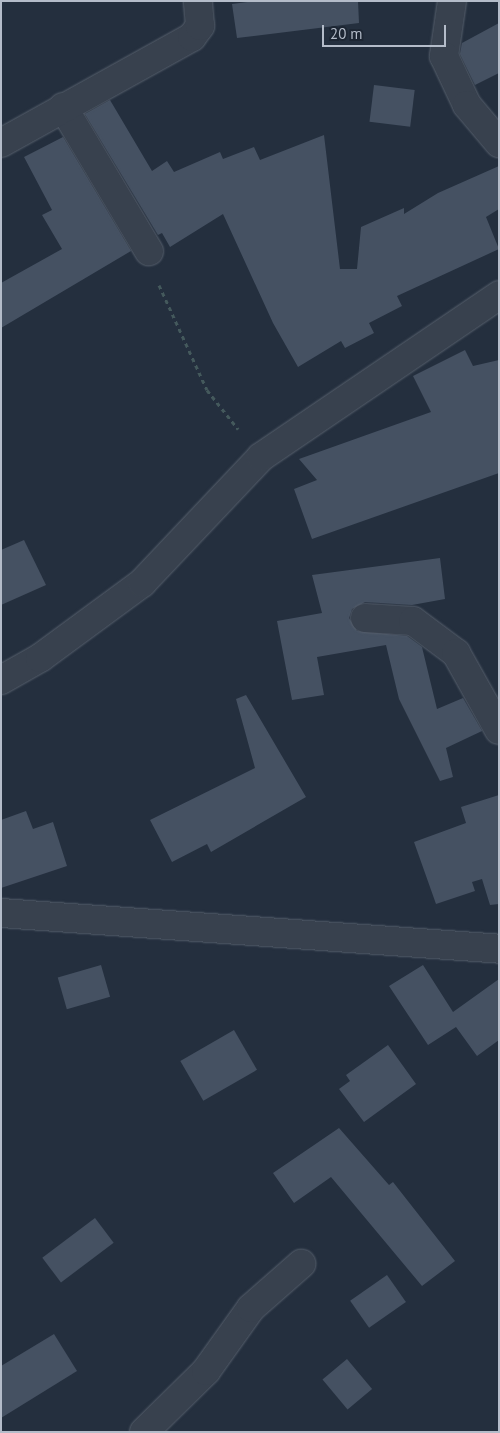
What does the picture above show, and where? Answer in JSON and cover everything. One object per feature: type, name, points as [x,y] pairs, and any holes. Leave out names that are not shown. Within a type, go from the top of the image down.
[{"type":"street","points":[[1,143],[192,37],[200,26],[198,1]]},
{"type":"street","points":[[452,1],[444,56],[467,105],[499,143]]},
{"type":"street","points":[[63,108],[148,251]]},
{"type":"street","points":[[1,680],[40,658],[142,583],[260,457],[499,295]]},
{"type":"street","points":[[365,618],[413,621],[456,653],[499,730]]},
{"type":"street","points":[[1,913],[499,949]]},
{"type":"street","points":[[144,1432],[206,1371],[251,1308],[302,1264]]},
{"type":"path","points":[[148,251],[164,301],[207,390],[260,457]]},
{"type":"building","points":[[255,1],[358,1],[359,23],[237,38],[232,4]]},
{"type":"building","points":[[499,23],[499,73],[475,85],[460,54],[462,43]]},
{"type":"building","points":[[374,85],[415,90],[410,127],[369,122]]},
{"type":"building","points":[[110,100],[152,171],[167,161],[174,172],[220,152],[223,159],[254,147],[260,160],[324,135],[340,269],[357,269],[361,227],[404,208],[404,214],[438,193],[499,166],[499,209],[486,217],[499,249],[397,296],[402,306],[369,323],[374,333],[345,348],[341,341],[298,367],[273,323],[223,214],[170,247],[162,233],[158,235],[85,114]]},
{"type":"building","points":[[63,137],[131,251],[1,328],[1,283],[62,249],[42,215],[52,210],[24,157]]},
{"type":"building","points":[[465,350],[473,366],[499,360],[499,473],[312,539],[294,489],[317,480],[299,459],[431,412],[413,376]]},
{"type":"building","points":[[24,540],[46,585],[1,605],[1,550]]},
{"type":"building","points":[[440,558],[445,599],[412,605],[365,602],[352,609],[349,618],[357,631],[407,636],[422,647],[437,709],[463,698],[482,731],[446,748],[453,777],[440,781],[399,699],[386,645],[317,657],[324,695],[292,700],[277,621],[322,613],[312,575]]},
{"type":"building","points":[[246,695],[306,797],[211,852],[207,844],[172,862],[150,820],[255,768],[236,699]]},
{"type":"building","points":[[499,795],[499,904],[490,905],[482,879],[472,882],[475,891],[436,904],[414,842],[466,823],[461,807]]},
{"type":"building","points":[[26,811],[33,829],[53,822],[67,866],[1,888],[1,820]]},
{"type":"building","points":[[101,965],[110,997],[67,1009],[58,977]]},
{"type":"building","points":[[423,965],[453,1012],[499,979],[499,1040],[477,1056],[456,1027],[428,1045],[389,986]]},
{"type":"building","points":[[234,1030],[257,1070],[203,1101],[180,1061]]},
{"type":"building","points":[[388,1045],[416,1084],[364,1122],[339,1089],[350,1081],[346,1075]]},
{"type":"building","points":[[339,1128],[389,1185],[393,1182],[455,1261],[422,1286],[331,1177],[294,1203],[273,1173]]},
{"type":"building","points":[[95,1218],[114,1243],[61,1282],[42,1258]]},
{"type":"building","points":[[387,1275],[406,1302],[369,1328],[350,1301]]},
{"type":"building","points":[[54,1334],[77,1371],[1,1418],[1,1366]]},
{"type":"building","points":[[347,1359],[372,1389],[348,1409],[322,1380]]}]
